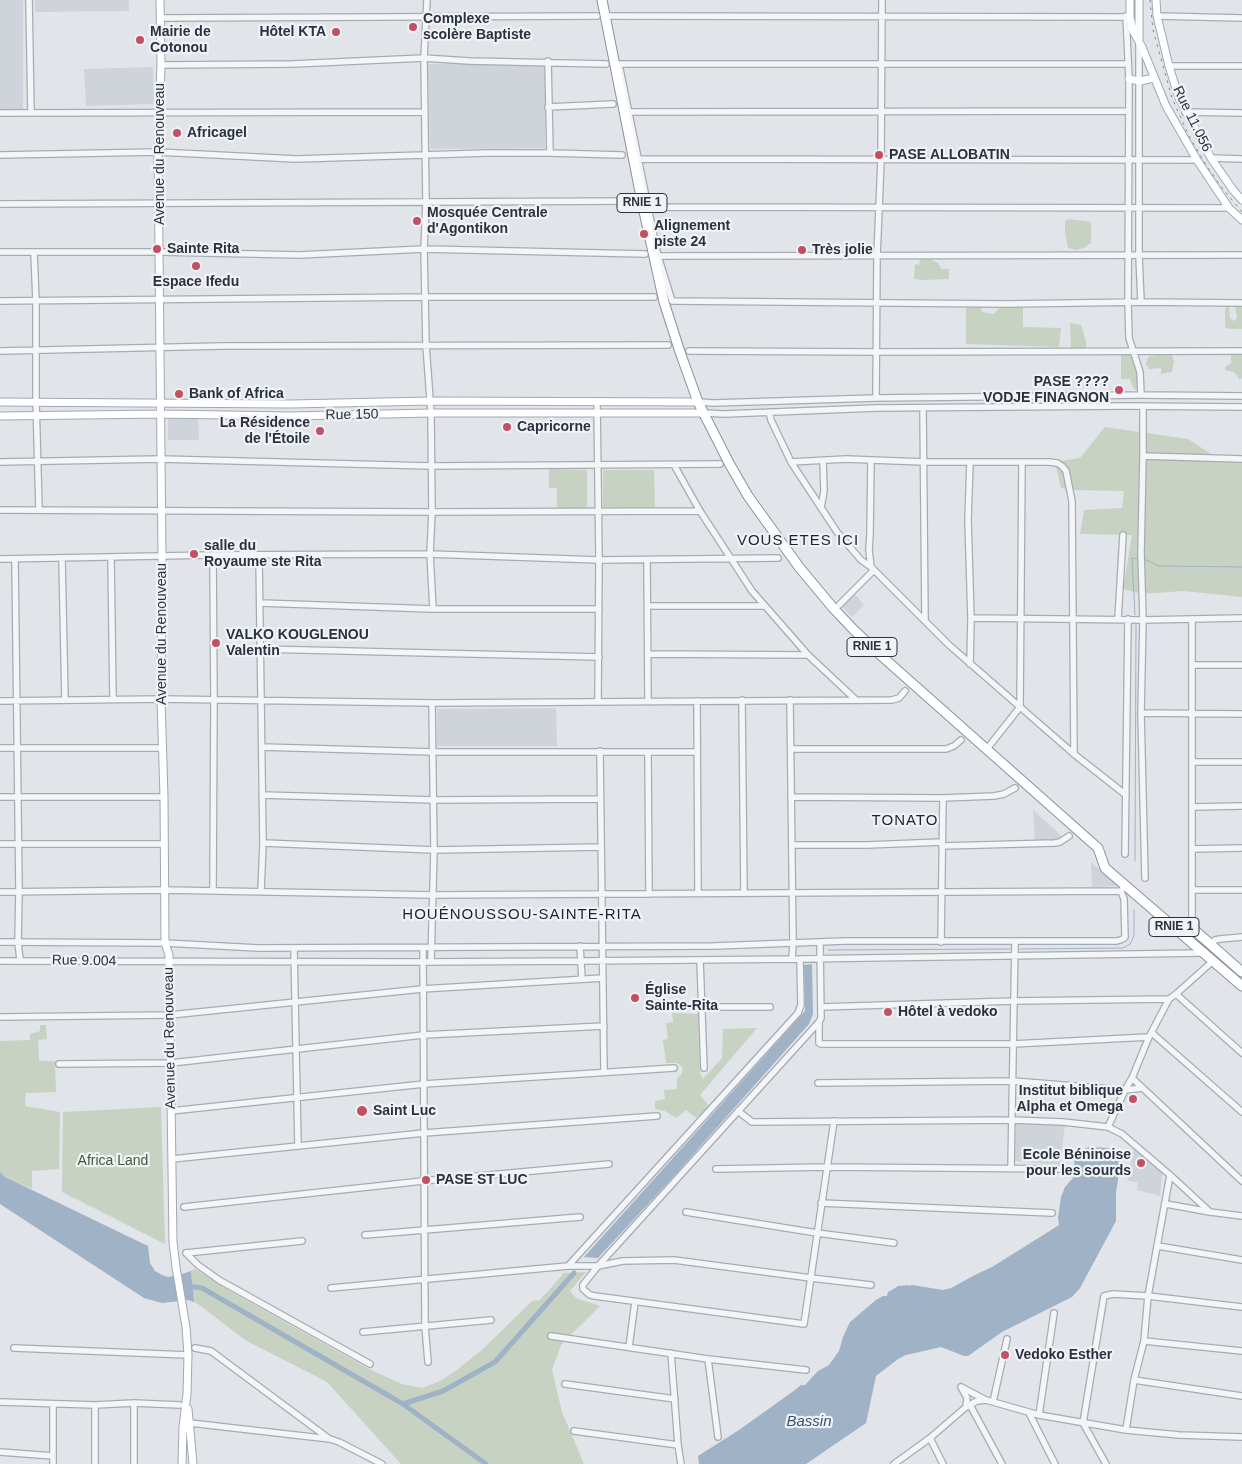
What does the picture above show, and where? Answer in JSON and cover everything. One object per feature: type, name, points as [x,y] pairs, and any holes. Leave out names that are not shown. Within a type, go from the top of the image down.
[{"type":"highway","name":"RNIE 1","points":[[602,0],[664,302],[698,402],[729,464],[757,508],[787,552],[834,609],[877,652],[1098,848],[1105,868],[1123,888],[1205,953],[1242,986]]},
{"type":"highway","name":"RNIE 1","points":[[1192,928],[1242,972]]},
{"type":"main road","name":"Avenue du Renouveau","points":[[160,0],[161,65],[158,152],[162,556],[161,699],[165,943],[169,958],[174,1242],[188,1354]]},
{"type":"main road","points":[[1130,0],[1128,16],[1133,32],[1166,106],[1197,160],[1229,208],[1242,220]]},
{"type":"main road","points":[[1139,0],[1139,42]]},
{"type":"main road","name":"Rue 11.056","points":[[1156,0],[1157,16],[1168,66],[1179,98],[1211,158],[1242,200]]},
{"type":"main road","points":[[1129,79],[1140,81],[1154,78]]},
{"type":"main road","name":"Rue 150","points":[[0,402],[291,404],[698,402]]},
{"type":"main road","points":[[291,404],[291,416]]},
{"type":"main road","name":"Rue 150","points":[[0,416],[704,413]]},
{"type":"main road","points":[[182,1464],[188,1354]]},
{"type":"main road","points":[[187,1394],[193,1464]]},
{"type":"street","points":[[30,0],[31,113]]},
{"type":"street","points":[[427,0],[424,58],[426,202],[424,249],[426,345],[431,413],[432,512],[430,554],[433,609]]},
{"type":"street","points":[[606,0],[658,256],[672,302],[1242,303]]},
{"type":"street","points":[[876,398],[877,256],[882,160],[882,0]]},
{"type":"street","points":[[160,18],[597,16]]},
{"type":"street","points":[[609,16],[1128,16],[1129,338],[1138,362],[1141,395]]},
{"type":"street","points":[[1157,16],[1242,18]]},
{"type":"street","points":[[1139,42],[1139,256],[1141,302]]},
{"type":"street","points":[[161,65],[293,64],[424,58],[469,61],[548,61],[606,64]]},
{"type":"street","points":[[548,61],[550,153]]},
{"type":"street","points":[[619,64],[1128,64]]},
{"type":"street","points":[[1168,66],[1242,66]]},
{"type":"street","points":[[548,107],[613,104]]},
{"type":"street","points":[[630,112],[1129,111]]},
{"type":"street","points":[[0,113],[425,112]]},
{"type":"street","points":[[1186,112],[1242,113]]},
{"type":"street","points":[[0,155],[158,152],[296,159],[425,154],[550,153],[622,155]]},
{"type":"street","points":[[1211,158],[1242,160]]},
{"type":"street","points":[[638,159],[1197,160]]},
{"type":"street","points":[[0,204],[633,201]]},
{"type":"street","points":[[649,207],[1229,208]]},
{"type":"street","points":[[0,252],[160,252],[299,255],[424,249],[645,254]]},
{"type":"street","points":[[34,252],[39,510]]},
{"type":"street","points":[[658,256],[1242,256]]},
{"type":"street","points":[[0,301],[654,297]]},
{"type":"street","points":[[0,351],[426,345],[668,345]]},
{"type":"street","points":[[689,351],[1242,351]]},
{"type":"street","points":[[698,402],[1141,395],[1242,396]]},
{"type":"street","points":[[597,402],[599,511],[598,702]]},
{"type":"street","points":[[1143,406],[1141,713],[1145,878]]},
{"type":"street","points":[[704,413],[923,408],[1242,407]]},
{"type":"street","points":[[923,408],[925,620]]},
{"type":"street","points":[[769,412],[790,462],[844,541],[861,560],[970,664],[1074,754],[1126,795]]},
{"type":"street","points":[[1143,456],[1242,459]]},
{"type":"street","points":[[0,462],[160,459],[431,466],[720,464]]},
{"type":"street","points":[[790,462],[846,459],[924,462],[1057,463],[1062,466],[1066,471],[1072,501],[1074,754]]},
{"type":"street","points":[[871,460],[869,550],[872,569]]},
{"type":"street","points":[[821,508],[824,498],[822,461]]},
{"type":"street","points":[[970,462],[968,520],[971,618],[970,664]]},
{"type":"street","points":[[990,745],[1020,707],[1022,462]]},
{"type":"street","points":[[674,465],[730,559],[764,606],[808,655],[854,699]]},
{"type":"street","points":[[0,510],[700,511]]},
{"type":"street","points":[[1118,619],[1123,535]]},
{"type":"street","points":[[0,559],[212,555],[430,554],[599,560],[778,558]]},
{"type":"street","points":[[212,555],[214,700],[213,891]]},
{"type":"street","points":[[259,556],[262,892]]},
{"type":"street","points":[[112,557],[113,699]]},
{"type":"street","points":[[62,558],[65,700]]},
{"type":"street","points":[[15,559],[18,748],[18,942],[20,960]]},
{"type":"street","points":[[647,560],[648,701]]},
{"type":"street","points":[[839,605],[872,569]]},
{"type":"street","points":[[260,603],[433,609],[599,609]]},
{"type":"street","points":[[648,606],[764,606]]},
{"type":"street","points":[[971,618],[1143,620],[1242,618]]},
{"type":"street","points":[[1125,854],[1128,619]]},
{"type":"street","points":[[1192,619],[1192,928]]},
{"type":"street","points":[[261,649],[599,657]]},
{"type":"street","points":[[648,654],[808,655]]},
{"type":"street","points":[[1192,665],[1242,665]]},
{"type":"street","points":[[0,701],[113,699],[432,702],[892,700],[899,698],[905,691]]},
{"type":"street","points":[[742,700],[744,893]]},
{"type":"street","points":[[790,700],[793,893],[792,959]]},
{"type":"street","points":[[697,701],[698,893]]},
{"type":"street","points":[[431,962],[434,850],[432,702]]},
{"type":"street","points":[[1141,713],[1242,714]]},
{"type":"street","points":[[791,749],[946,749],[961,740]]},
{"type":"street","points":[[262,747],[432,752],[697,752]]},
{"type":"street","points":[[0,748],[163,748]]},
{"type":"street","points":[[600,752],[604,1072]]},
{"type":"street","points":[[648,752],[649,894]]},
{"type":"street","points":[[1192,762],[1242,762]]},
{"type":"street","points":[[791,797],[943,798],[994,796],[1004,794],[1016,788]]},
{"type":"street","points":[[262,795],[434,800],[600,799]]},
{"type":"street","points":[[0,797],[164,796]]},
{"type":"street","points":[[941,942],[943,798]]},
{"type":"street","points":[[1192,807],[1242,806]]},
{"type":"street","points":[[792,845],[1055,843],[1069,836]]},
{"type":"street","points":[[263,843],[434,850],[601,847]]},
{"type":"street","points":[[0,844],[164,844]]},
{"type":"street","points":[[1192,849],[1242,848]]},
{"type":"street","points":[[0,892],[164,890],[433,895],[942,892],[1123,888]]},
{"type":"street","name":"Rue 9.004","points":[[0,942],[165,943],[258,948],[431,948],[714,946],[845,942],[1120,941],[1125,937],[1123,888]]},
{"type":"street","points":[[1192,890],[1242,890]]},
{"type":"street","points":[[1211,944],[1220,938],[1242,937]]},
{"type":"street","points":[[1011,1168],[1015,942]]},
{"type":"street","points":[[820,943],[821,1018],[819,1022],[819,1043],[821,1044],[1013,1044],[1150,1035],[1242,1112]]},
{"type":"street","points":[[580,946],[582,980]]},
{"type":"street","points":[[294,948],[298,1146]]},
{"type":"street","points":[[423,948],[424,1279],[428,1362]]},
{"type":"street","name":"Rue 9.004","points":[[0,961],[169,958],[294,962],[800,960],[1205,953]]},
{"type":"street","points":[[700,960],[704,1068]]},
{"type":"street","points":[[568,1266],[798,1013],[801,1005],[800,960]]},
{"type":"street","points":[[1108,1127],[1150,1035],[1169,999],[1214,961]]},
{"type":"street","points":[[0,1016],[170,1015],[422,989],[603,978]]},
{"type":"street","points":[[1176,994],[1242,1053]]},
{"type":"street","points":[[821,1008],[1013,1001],[1169,999]]},
{"type":"street","points":[[702,1007],[770,1007]]},
{"type":"street","points":[[819,1022],[598,1266],[583,1285],[583,1289],[596,1296],[804,1324],[834,1121]]},
{"type":"street","points":[[59,1064],[171,1064],[423,1035],[604,1026]]},
{"type":"street","points":[[171,1112],[424,1084],[674,1068]]},
{"type":"street","points":[[1132,1078],[1242,1181]]},
{"type":"street","points":[[818,1083],[1013,1082],[1125,1090],[1143,1088]]},
{"type":"street","points":[[738,1111],[752,1122],[1012,1120],[1063,1122],[1108,1127],[1122,1134],[1210,1212]]},
{"type":"street","points":[[172,1159],[424,1133],[657,1116]]},
{"type":"street","points":[[184,1207],[423,1181],[609,1164]]},
{"type":"street","points":[[716,1169],[826,1167],[1065,1169]]},
{"type":"street","points":[[1126,1430],[1134,1380],[1144,1341],[1148,1296],[1170,1175]]},
{"type":"street","points":[[821,1204],[1052,1213]]},
{"type":"street","points":[[1166,1204],[1242,1216]]},
{"type":"street","points":[[686,1212],[894,1243]]},
{"type":"street","points":[[365,1235],[580,1217]]},
{"type":"street","points":[[302,1241],[186,1253],[198,1265],[219,1280],[370,1364]]},
{"type":"street","points":[[1158,1246],[1242,1260]]},
{"type":"street","points":[[331,1288],[568,1266],[598,1266],[623,1261],[674,1260],[870,1285]]},
{"type":"street","points":[[1106,1464],[1083,1423],[1104,1296],[1125,1294],[1242,1306]]},
{"type":"street","points":[[629,1347],[635,1302]]},
{"type":"street","points":[[1039,1415],[1054,1313]]},
{"type":"street","points":[[363,1332],[491,1320]]},
{"type":"street","points":[[551,1336],[708,1359],[806,1370]]},
{"type":"street","points":[[993,1402],[1007,1339]]},
{"type":"street","points":[[1144,1341],[1242,1351]]},
{"type":"street","points":[[14,1348],[188,1354]]},
{"type":"street","points":[[195,1348],[210,1351],[330,1439]]},
{"type":"street","points":[[671,1353],[681,1464]]},
{"type":"street","points":[[708,1359],[718,1437]]},
{"type":"street","points":[[1134,1380],[1242,1396]]},
{"type":"street","points":[[565,1384],[675,1399]]},
{"type":"street","points":[[1002,1464],[968,1406],[967,1398],[961,1387],[986,1400],[1028,1413],[1083,1423],[1126,1430],[1179,1435],[1241,1436]]},
{"type":"street","points":[[894,1464],[930,1438],[968,1406],[977,1401],[986,1400]]},
{"type":"street","points":[[0,1402],[94,1405],[134,1402],[180,1404]]},
{"type":"street","points":[[134,1402],[134,1464]]},
{"type":"street","points":[[52,1464],[53,1404]]},
{"type":"street","points":[[94,1405],[95,1464]]},
{"type":"street","points":[[1028,1413],[1055,1464]]},
{"type":"street","points":[[190,1423],[330,1439],[382,1464]]},
{"type":"street","points":[[574,1431],[678,1445]]},
{"type":"street","points":[[930,1438],[943,1464]]},
{"type":"street","points":[[0,1452],[53,1456]]},
{"type":"shaded area","points":[[0,0],[23,0],[23,110],[0,110]]},
{"type":"shaded area","points":[[35,0],[129,0],[129,11],[35,12]]},
{"type":"shaded area","points":[[545,62],[545,148],[430,149],[428,64]]},
{"type":"shaded area","points":[[153,67],[154,104],[86,106],[84,69]]},
{"type":"shaded area","points":[[168,417],[198,417],[199,440],[168,440]]},
{"type":"shaded area","points":[[854,593],[864,605],[852,617],[841,606]]},
{"type":"shaded area","points":[[556,708],[557,746],[437,746],[437,709]]},
{"type":"shaded area","points":[[1033,810],[1063,837],[1056,840],[1035,841]]},
{"type":"shaded area","points":[[1091,862],[1119,886],[1092,887]]},
{"type":"shaded area","points":[[1016,1123],[1065,1125],[1060,1165],[1015,1161]]},
{"type":"shaded area","name":"Ecole Béninoise pour les sourds","points":[[1135,1149],[1162,1173],[1160,1196],[1137,1190],[1138,1183],[1127,1180]]},
{"type":"green space","points":[[1068,219],[1091,222],[1091,243],[1084,248],[1076,250],[1068,248],[1065,222]]},
{"type":"green space","points":[[930,259],[938,263],[941,269],[949,269],[949,279],[914,279],[915,264],[919,265],[920,260]]},
{"type":"green space","points":[[1229,306],[1230,318],[1234,321],[1237,317],[1235,308],[1238,306],[1242,307],[1242,329],[1225,327],[1225,309]]},
{"type":"green space","points":[[966,307],[981,307],[982,312],[994,314],[999,308],[1023,308],[1023,327],[1061,328],[1059,347],[966,344]]},
{"type":"green space","points":[[1070,323],[1081,325],[1086,348],[1075,352],[1071,350]]},
{"type":"green space","points":[[1127,351],[1134,354],[1139,381],[1136,390],[1130,379],[1121,379],[1121,354]]},
{"type":"green space","points":[[1231,351],[1242,352],[1242,378],[1240,380],[1234,372],[1225,370],[1226,366],[1231,363]]},
{"type":"green space","points":[[1171,352],[1174,361],[1172,372],[1161,374],[1161,368],[1149,369],[1146,364],[1148,357]]},
{"type":"green space","points":[[1105,427],[1188,439],[1222,461],[1242,461],[1242,597],[1183,591],[1142,594],[1123,589],[1132,535],[1080,534],[1084,510],[1122,508],[1124,491],[1061,488],[1055,462],[1080,458]]},
{"type":"green space","points":[[549,469],[587,470],[587,508],[557,508],[557,488],[549,488]]},
{"type":"green space","points":[[603,470],[654,470],[655,507],[603,507]]},
{"type":"green space","points":[[672,1013],[698,1014],[700,1073],[703,1079],[722,1058],[723,1029],[757,1028],[700,1095],[709,1106],[696,1118],[686,1110],[676,1118],[665,1111],[655,1109],[655,1101],[665,1099],[664,1090],[677,1089],[677,1078],[683,1070],[677,1063],[666,1063],[663,1040],[668,1039],[666,1023],[673,1022]]},
{"type":"green space","points":[[40,1025],[46,1025],[47,1039],[38,1040],[39,1061],[55,1061],[56,1092],[26,1093],[25,1106],[60,1112],[59,1169],[32,1171],[32,1189],[5,1177],[0,1172],[0,1041],[30,1040],[30,1034],[40,1031]]},
{"type":"green space","name":"Africa Land","points":[[161,1107],[165,1244],[62,1192],[63,1112]]},
{"type":"green space","points":[[195,1269],[233,1293],[371,1370],[402,1384],[422,1388],[440,1381],[457,1370],[484,1348],[532,1301],[540,1300],[564,1273],[586,1272],[570,1291],[576,1298],[600,1306],[561,1345],[552,1370],[562,1412],[584,1464],[401,1464],[327,1382],[245,1340],[194,1302],[191,1271]]},
{"type":"water","points":[[812,964],[813,1014],[809,1024],[598,1258],[584,1257],[805,1011],[804,965]]},
{"type":"water","name":"Bassin","points":[[1089,1147],[1108,1148],[1113,1150],[1118,1156],[1120,1165],[1116,1193],[1116,1221],[1080,1288],[1072,1297],[1002,1332],[968,1356],[941,1347],[906,1355],[898,1359],[876,1376],[866,1423],[806,1464],[699,1464],[698,1456],[739,1430],[801,1385],[805,1385],[818,1371],[829,1365],[839,1351],[850,1322],[876,1300],[887,1296],[888,1292],[898,1286],[909,1285],[943,1290],[951,1288],[992,1267],[1059,1225],[1061,1197],[1065,1187],[1073,1178],[1075,1157],[1081,1150]]},
{"type":"water","points":[[0,1172],[5,1177],[148,1246],[150,1263],[155,1271],[162,1275],[168,1277],[191,1271],[194,1302],[188,1300],[162,1303],[144,1298],[0,1204]]},
{"type":"waterway","points":[[1135,615],[1132,558],[1140,559]]},
{"type":"waterway","points":[[1144,559],[1159,566],[1242,567]]},
{"type":"waterway","points":[[1135,861],[1136,625]]},
{"type":"waterway","points":[[1020,949],[1123,948],[1130,944],[1134,936],[1134,910]]},
{"type":"waterway","points":[[828,950],[1010,949]]},
{"type":"waterway","points":[[403,1404],[443,1391],[495,1362],[574,1273]]},
{"type":"waterway","points":[[188,1286],[202,1288],[403,1404],[486,1464]]},
{"type":"railway","points":[[1150,0],[1153,30],[1172,98],[1189,136],[1208,168],[1242,212]]},
{"type":"place","name":"Complexe scolère Baptiste","points":[[413,27]]},
{"type":"place","name":"Hôtel KTA","points":[[336,32]]},
{"type":"place","name":"Mairie de Cotonou","points":[[140,40]]},
{"type":"place","name":"Africagel","points":[[177,133]]},
{"type":"place","name":"PASE ALLOBATIN","points":[[879,155]]},
{"type":"place","name":"Mosquée Centrale d'Agontikon","points":[[417,221]]},
{"type":"place","name":"Alignement piste 24","points":[[644,234]]},
{"type":"place","name":"Sainte Rita","points":[[157,249]]},
{"type":"place","name":"Très jolie","points":[[802,250]]},
{"type":"place","name":"Espace Ifedu","points":[[196,266]]},
{"type":"place","name":"PASE ???? VODJE FINAGNON","points":[[1119,390]]},
{"type":"place","name":"Bank of Africa","points":[[179,394]]},
{"type":"place","name":"Capricorne","points":[[507,427]]},
{"type":"place","name":"La Résidence de l'Étoile","points":[[320,431]]},
{"type":"place","name":"salle du Royaume ste Rita","points":[[194,554]]},
{"type":"place","name":"VALKO KOUGLENOU Valentin","points":[[216,643]]},
{"type":"place","name":"Église Sainte-Rita","points":[[635,998]]},
{"type":"place","name":"Hôtel à vedoko","points":[[888,1012]]},
{"type":"place","name":"Institut biblique Alpha et Omega","points":[[1133,1099]]},
{"type":"place","name":"Saint Luc","points":[[362,1111]]},
{"type":"place","name":"Ecole Béninoise pour les sourds","points":[[1141,1163]]},
{"type":"place","name":"PASE ST LUC","points":[[426,1180]]},
{"type":"place","name":"Vedoko Esther","points":[[1005,1355]]},
{"type":"district","name":"VOUS ETES ICI","points":[[798,541]]},
{"type":"district","name":"TONATO","points":[[905,821]]},
{"type":"district","name":"HOUÉNOUSSOU-SAINTE-RITA","points":[[522,915]]}]
